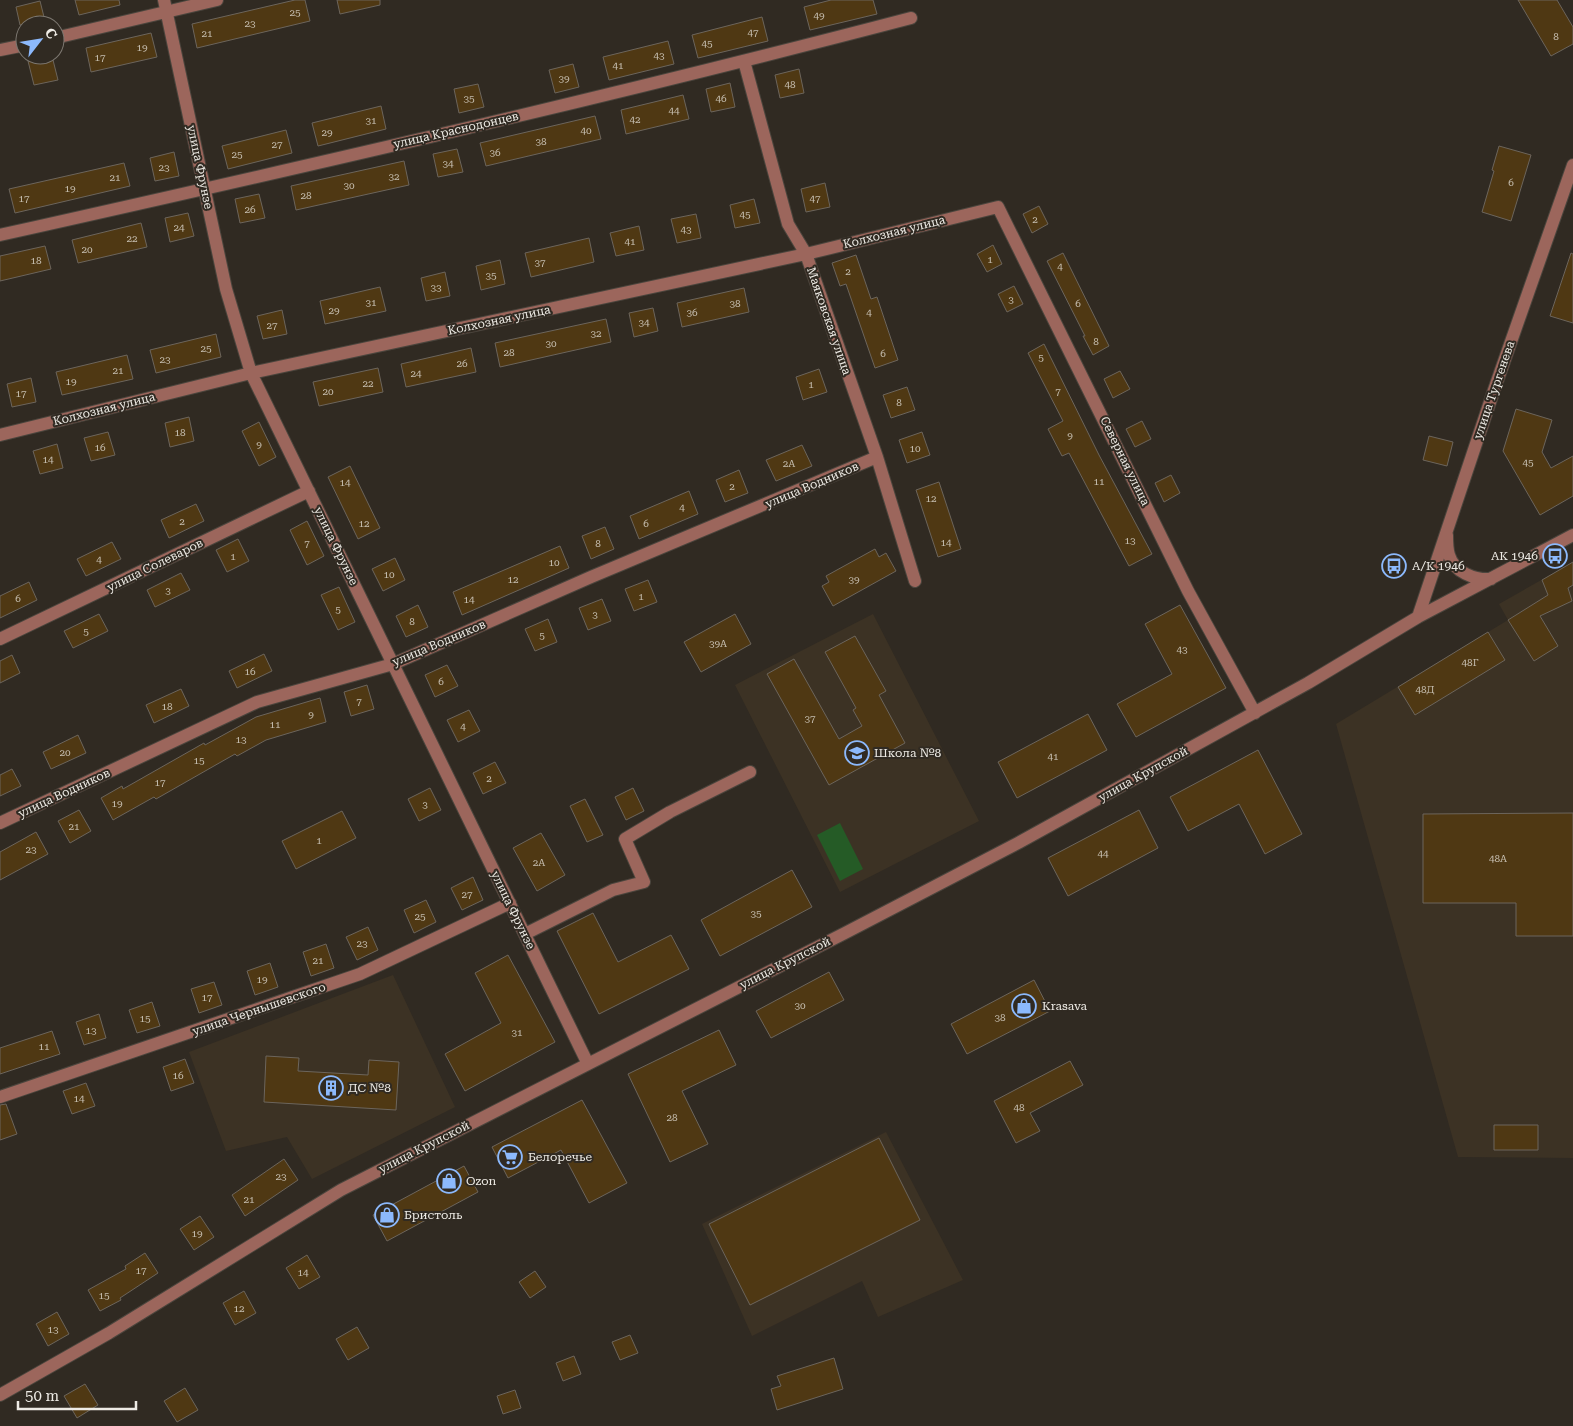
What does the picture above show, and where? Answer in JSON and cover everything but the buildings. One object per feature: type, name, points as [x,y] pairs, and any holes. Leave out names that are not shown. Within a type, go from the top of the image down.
[{"type":"street","points":[[65,35],[165,6],[217,0]]},
{"type":"street","name":"улица Фрунзе","points":[[165,6],[226,288],[251,373],[588,1064]]},
{"type":"street","name":"улица Краснодонцев","points":[[0,235],[205,189],[744,61],[910,18]]},
{"type":"street","points":[[0,50],[15,47]]},
{"type":"street","name":"Маяковская улица","points":[[744,61],[788,224],[806,254],[877,457],[915,581]]},
{"type":"street","name":"улица Тургенева","points":[[1418,617],[1492,393],[1573,165]]},
{"type":"street","name":"Колхозная улица","points":[[0,435],[251,373],[806,254],[998,207]]},
{"type":"street","name":"Северная улица","points":[[998,207],[1188,591],[1255,713]]},
{"type":"street","name":"улица Водников","points":[[0,823],[257,702],[394,664],[600,574],[877,457]]},
{"type":"street","name":"улица Солеваров","points":[[0,639],[309,491]]},
{"type":"street","points":[[1446,530],[1449,556],[1461,572],[1480,580],[1491,579]]},
{"type":"street","name":"улица Крупской","points":[[0,1395],[108,1333],[341,1190],[1018,843],[1255,713],[1418,617],[1573,535]]},
{"type":"street","points":[[525,934],[613,890],[644,882],[625,839],[670,812],[750,772]]},
{"type":"street","name":"улица Чернышевского","points":[[0,1097],[360,974],[510,903]]},
{"type":"shaded area","points":[[1573,562],[1573,1158],[1458,1157],[1336,724],[1508,620],[1499,604]]},
{"type":"shaded area","name":"Школа №8","points":[[873,614],[979,821],[840,892],[735,685]]},
{"type":"shaded area","points":[[393,975],[455,1107],[312,1179],[287,1137],[226,1151],[189,1052]]},
{"type":"shaded area","points":[[886,1132],[963,1280],[878,1317],[862,1281],[752,1336],[702,1224]]},
{"type":"green space","points":[[840,823],[863,869],[840,881],[817,835]]},
{"type":"place","name":"АК 1946","points":[[1555,556]]},
{"type":"place","name":"А/К 1946","points":[[1394,566]]},
{"type":"place","name":"Школа №8","points":[[857,753]]},
{"type":"place","name":"Krasava","points":[[1024,1006]]},
{"type":"place","name":"ДС №8","points":[[331,1088]]},
{"type":"place","name":"Белоречье","points":[[510,1157]]},
{"type":"place","name":"Ozon","points":[[449,1181]]},
{"type":"place","name":"Бристоль","points":[[387,1215]]}]
